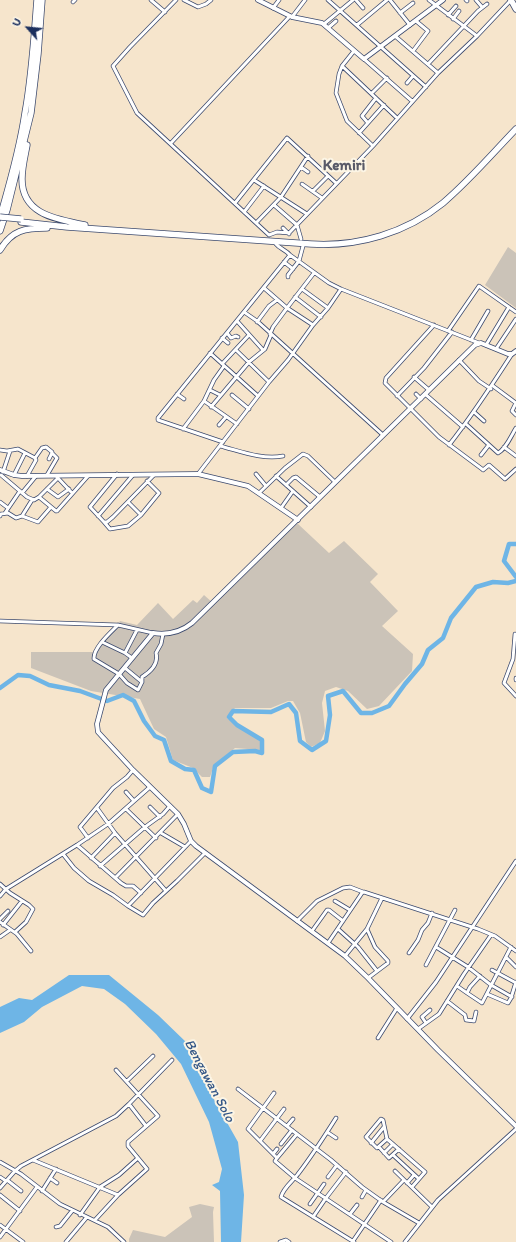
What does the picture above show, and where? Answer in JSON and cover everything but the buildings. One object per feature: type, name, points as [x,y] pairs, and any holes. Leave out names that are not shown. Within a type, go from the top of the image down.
[{"type":"highway","points":[[37,0],[33,54],[25,113],[9,187],[0,218],[315,242],[337,242],[368,236],[400,226],[420,215],[458,186],[516,126]]},
{"type":"highway","points":[[42,0],[31,123],[22,179],[25,196],[33,207],[43,214],[85,225]]},
{"type":"highway","points":[[511,0],[516,9]]},
{"type":"highway","points":[[0,231],[7,210],[31,113]]},
{"type":"highway","points":[[21,220],[67,227],[316,245],[341,244],[364,240],[399,230],[420,219],[442,204],[493,155],[516,129]]},
{"type":"highway","points":[[0,209],[9,187]]},
{"type":"highway","points":[[0,250],[8,239],[20,231],[37,228],[67,227]]},
{"type":"street","points":[[151,0],[165,12]]},
{"type":"street","points":[[176,0],[113,66],[136,110],[270,236],[277,232],[289,234]]},
{"type":"street","points":[[184,0],[192,2],[198,7],[211,0]]},
{"type":"street","points":[[258,0],[263,1],[273,8],[291,16],[324,24],[412,101]]},
{"type":"street","points":[[273,8],[279,0]]},
{"type":"street","points":[[171,143],[305,0]]},
{"type":"street","points":[[328,0],[426,87]]},
{"type":"street","points":[[324,24],[340,10],[355,0],[363,8]]},
{"type":"street","points":[[357,25],[388,0],[410,25]]},
{"type":"street","points":[[429,0],[477,36]]},
{"type":"street","points":[[364,59],[443,0]]},
{"type":"street","points":[[476,0],[482,7]]},
{"type":"street","points":[[289,234],[336,183],[373,146],[438,73],[477,36],[511,0]]},
{"type":"street","points":[[400,13],[413,3]]},
{"type":"street","points":[[428,64],[482,7],[487,4]]},
{"type":"street","points":[[448,15],[456,6]]},
{"type":"street","points":[[453,19],[459,11]]},
{"type":"street","points":[[328,28],[336,21]]},
{"type":"street","points":[[413,51],[428,31],[416,21]]},
{"type":"street","points":[[395,36],[438,73]]},
{"type":"street","points":[[354,51],[342,66],[337,78],[336,93],[347,120],[373,146]]},
{"type":"street","points":[[342,66],[397,118]]},
{"type":"street","points":[[407,83],[413,76]]},
{"type":"street","points":[[372,93],[386,78]]},
{"type":"street","points":[[368,123],[362,116],[376,98]]},
{"type":"street","points":[[359,133],[384,105]]},
{"type":"street","points":[[235,203],[287,138],[336,183]]},
{"type":"street","points":[[256,223],[281,197],[308,156]]},
{"type":"street","points":[[301,167],[308,172]]},
{"type":"street","points":[[313,191],[328,176]]},
{"type":"street","points":[[254,180],[307,214]]},
{"type":"street","points":[[302,184],[322,198]]},
{"type":"street","points":[[244,212],[264,186]]},
{"type":"street","points":[[274,205],[297,225],[301,239]]},
{"type":"street","points":[[283,228],[289,234]]},
{"type":"street","points":[[276,244],[314,273],[341,289],[471,340],[508,354],[512,354]]},
{"type":"street","points":[[288,277],[299,261],[302,246]]},
{"type":"street","points":[[283,456],[277,457],[252,454],[158,420],[177,394],[290,255]]},
{"type":"street","points":[[284,262],[293,269]]},
{"type":"street","points":[[211,406],[249,362],[265,349],[273,327],[314,273]]},
{"type":"street","points":[[398,396],[424,368],[450,332],[479,286],[516,312]]},
{"type":"street","points":[[264,288],[287,308],[313,325]]},
{"type":"street","points":[[302,288],[328,308]]},
{"type":"street","points":[[198,474],[269,382],[292,355],[313,325],[322,317],[341,289]]},
{"type":"street","points":[[296,297],[322,317]]},
{"type":"street","points":[[258,322],[269,306],[277,300]]},
{"type":"street","points":[[486,345],[509,307]]},
{"type":"street","points":[[471,340],[488,311]]},
{"type":"street","points":[[244,312],[258,322],[292,355],[383,435]]},
{"type":"street","points":[[496,349],[516,319]]},
{"type":"street","points":[[237,321],[263,350]]},
{"type":"street","points":[[434,325],[385,380],[386,385],[411,408],[432,431],[484,470],[489,465],[504,479],[516,469]]},
{"type":"street","points":[[227,333],[231,338],[236,336],[238,337]]},
{"type":"street","points":[[183,429],[204,401],[223,365],[249,335]]},
{"type":"street","points":[[222,338],[228,343]]},
{"type":"street","points":[[0,621],[118,625],[163,634],[173,632],[190,625],[459,360],[479,343]]},
{"type":"street","points":[[236,350],[269,382]]},
{"type":"street","points":[[449,445],[492,387],[512,354],[516,351]]},
{"type":"street","points":[[210,353],[258,396]]},
{"type":"street","points":[[459,360],[479,381],[492,387],[516,403],[512,411],[516,415]]},
{"type":"street","points":[[414,378],[430,390]]},
{"type":"street","points":[[210,390],[220,396]]},
{"type":"street","points":[[177,394],[184,399]]},
{"type":"street","points":[[416,394],[421,399]]},
{"type":"street","points":[[425,394],[498,453],[500,453],[516,428]]},
{"type":"street","points":[[232,395],[249,409]]},
{"type":"street","points":[[204,401],[237,424]]},
{"type":"street","points":[[474,412],[484,421]]},
{"type":"street","points":[[219,425],[226,416]]},
{"type":"street","points":[[27,476],[36,460],[34,458],[44,446],[57,458],[47,476]]},
{"type":"street","points":[[481,455],[488,446]]},
{"type":"street","points":[[504,447],[516,456]]},
{"type":"street","points":[[0,450],[10,451],[18,449],[34,458]]},
{"type":"street","points":[[1,473],[10,451]]},
{"type":"street","points":[[14,475],[26,453]]},
{"type":"street","points":[[49,459],[52,453]]},
{"type":"street","points":[[259,493],[292,462],[301,455],[305,454],[335,482]]},
{"type":"street","points":[[292,462],[296,466]]},
{"type":"street","points":[[1,473],[56,477],[155,473],[198,474],[246,486],[259,493],[298,520]]},
{"type":"street","points":[[1,473],[32,500]]},
{"type":"street","points":[[104,522],[110,520],[155,473]]},
{"type":"street","points":[[118,474],[90,508],[109,529],[114,530],[128,526],[141,515],[159,493],[147,482]]},
{"type":"street","points":[[98,516],[134,474]]},
{"type":"street","points":[[256,474],[266,486]]},
{"type":"street","points":[[39,497],[57,511],[89,475]]},
{"type":"street","points":[[0,516],[6,513],[8,508],[36,476]]},
{"type":"street","points":[[276,476],[311,507]]},
{"type":"street","points":[[22,516],[32,500],[39,497],[56,477]]},
{"type":"street","points":[[56,477],[72,493]]},
{"type":"street","points":[[286,485],[296,477],[320,498]]},
{"type":"street","points":[[47,489],[58,497],[69,489]]},
{"type":"street","points":[[281,508],[293,491]]},
{"type":"street","points":[[0,502],[8,508]]},
{"type":"street","points":[[128,502],[141,515]]},
{"type":"street","points":[[6,513],[17,518],[22,516],[38,522],[51,507]]},
{"type":"street","points":[[118,625],[102,642],[94,655],[94,659],[119,674],[136,689],[139,689],[142,678],[151,670],[157,660],[156,654],[161,644],[163,634]]},
{"type":"street","points":[[125,653],[137,630]]},
{"type":"street","points":[[516,630],[513,659],[504,683],[516,696]]},
{"type":"street","points":[[153,633],[106,690],[102,700],[97,724],[98,732],[133,770],[178,814],[191,841],[204,853],[344,956],[368,978],[407,1019],[516,1126]]},
{"type":"street","points":[[102,642],[132,658]]},
{"type":"street","points":[[125,668],[142,682]]},
{"type":"street","points":[[88,838],[79,828],[113,788],[133,770]]},
{"type":"street","points":[[0,896],[6,889],[108,824],[150,786]]},
{"type":"street","points":[[126,792],[134,801]]},
{"type":"street","points":[[100,866],[145,827],[165,813],[170,806]]},
{"type":"street","points":[[150,807],[160,817]]},
{"type":"street","points":[[97,808],[115,833],[166,891]]},
{"type":"street","points":[[126,809],[156,838]]},
{"type":"street","points":[[115,878],[161,833],[178,814]]},
{"type":"street","points":[[91,858],[115,833]]},
{"type":"street","points":[[161,833],[185,847]]},
{"type":"street","points":[[128,906],[191,841]]},
{"type":"street","points":[[77,845],[115,878],[126,886],[133,886],[141,893]]},
{"type":"street","points":[[62,854],[86,879],[143,915],[153,903],[204,853]]},
{"type":"street","points":[[407,1019],[436,982],[516,861]]},
{"type":"street","points":[[0,884],[31,906],[33,911],[26,922],[15,932]]},
{"type":"street","points":[[296,921],[317,901],[343,888],[350,887],[473,927],[491,934],[516,951]]},
{"type":"street","points":[[328,943],[363,892]]},
{"type":"street","points":[[344,956],[367,929],[382,898]]},
{"type":"street","points":[[1,922],[22,901]]},
{"type":"street","points":[[335,901],[350,910]]},
{"type":"street","points":[[312,931],[327,909],[343,921]]},
{"type":"street","points":[[426,965],[455,910]]},
{"type":"street","points":[[1,922],[8,911]]},
{"type":"street","points":[[409,953],[418,940],[422,930],[428,923],[432,913]]},
{"type":"street","points":[[1,922],[10,930],[15,932],[31,951]]},
{"type":"street","points":[[338,929],[354,944],[377,971]]},
{"type":"street","points":[[367,929],[375,947],[388,961],[388,963],[368,978]]},
{"type":"street","points":[[0,937],[10,930]]},
{"type":"street","points":[[418,1029],[439,1014],[468,967],[491,934]]},
{"type":"street","points":[[436,947],[468,967],[491,985],[512,997]]},
{"type":"street","points":[[457,986],[481,1003],[511,947]]},
{"type":"street","points":[[506,956],[516,967]]},
{"type":"street","points":[[487,994],[507,1003],[512,997],[516,982],[492,970]]},
{"type":"street","points":[[467,993],[470,987],[480,976]]},
{"type":"street","points":[[447,1001],[465,1015],[466,1020],[474,1021],[476,1012]]},
{"type":"street","points":[[378,1038],[397,1008]]},
{"type":"street","points":[[426,1023],[422,1017],[430,1010]]},
{"type":"street","points":[[127,1081],[153,1056]]},
{"type":"street","points":[[0,1188],[15,1171],[116,1116],[172,1060]]},
{"type":"street","points":[[95,1220],[118,1194],[147,1170],[128,1146],[128,1142],[158,1116],[116,1070]]},
{"type":"street","points":[[238,1089],[317,1149],[366,1190],[419,1224]]},
{"type":"street","points":[[274,1093],[247,1128],[277,1158]]},
{"type":"street","points":[[129,1104],[146,1126]]},
{"type":"street","points":[[260,1141],[284,1109]]},
{"type":"street","points":[[336,1118],[317,1149],[296,1178],[282,1193],[281,1197],[313,1218],[354,1241],[382,1201],[404,1180]]},
{"type":"street","points":[[287,1126],[293,1119]]},
{"type":"street","points":[[399,1149],[389,1158],[379,1147],[376,1147],[366,1137],[381,1119],[383,1120],[387,1139],[392,1144],[399,1149],[425,1172],[412,1187]]},
{"type":"street","points":[[371,1143],[384,1127]]},
{"type":"street","points":[[405,1242],[432,1207],[462,1177],[516,1129]]},
{"type":"street","points":[[281,1144],[292,1130]]},
{"type":"street","points":[[327,1132],[336,1138]]},
{"type":"street","points":[[297,1134],[275,1161],[296,1178],[391,1242]]},
{"type":"street","points":[[379,1147],[387,1139]]},
{"type":"street","points":[[384,1153],[392,1144]]},
{"type":"street","points":[[273,1154],[278,1149]]},
{"type":"street","points":[[393,1155],[419,1179]]},
{"type":"street","points":[[80,1214],[100,1186],[119,1175],[138,1158]]},
{"type":"street","points":[[33,1160],[118,1194]]},
{"type":"street","points":[[0,1162],[15,1171],[53,1200],[72,1211],[108,1227],[124,1242]]},
{"type":"street","points":[[328,1177],[337,1165]]},
{"type":"street","points":[[42,1191],[56,1169]]},
{"type":"street","points":[[395,1171],[432,1207]]},
{"type":"street","points":[[313,1218],[346,1172]]},
{"type":"street","points":[[407,1183],[414,1175]]},
{"type":"street","points":[[0,1177],[21,1191]]},
{"type":"street","points":[[50,1178],[57,1183]]},
{"type":"street","points":[[310,1204],[324,1184]]},
{"type":"street","points":[[0,1237],[37,1187]]},
{"type":"street","points":[[362,1197],[366,1190]]},
{"type":"street","points":[[0,1195],[20,1211]]},
{"type":"street","points":[[350,1214],[357,1205]]},
{"type":"street","points":[[56,1227],[60,1226],[72,1211]]},
{"type":"street","points":[[66,1242],[87,1217]]},
{"type":"street","points":[[0,1224],[23,1242]]},
{"type":"street","points":[[381,1242],[384,1237]]},
{"type":"street","points":[[280,1242],[286,1240],[289,1242]]},
{"type":"shaded area","points":[[508,247],[516,253],[516,308],[485,285]]},
{"type":"shaded area","points":[[297,523],[329,553],[344,541],[378,574],[370,582],[398,611],[382,626],[413,654],[412,671],[379,706],[367,709],[348,691],[336,687],[325,691],[322,703],[325,731],[320,743],[311,747],[306,742],[300,713],[293,701],[288,701],[271,708],[235,708],[227,718],[260,741],[260,750],[235,748],[214,765],[210,777],[202,777],[193,768],[173,760],[166,737],[154,729],[140,699],[91,691],[31,668],[31,652],[97,652],[120,621],[137,625],[158,603],[173,619],[193,600],[197,603],[204,595],[213,603]]},
{"type":"shaded area","points":[[200,1204],[214,1207],[214,1242],[129,1242],[133,1230],[165,1237],[192,1217],[189,1207]]},
{"type":"water","name":"Bengawan Solo","points":[[69,975],[109,975],[158,1015],[187,1043],[214,1083],[212,1096],[238,1142],[244,1195],[241,1242],[221,1242],[220,1191],[212,1185],[219,1182],[222,1169],[209,1122],[181,1064],[156,1034],[125,1004],[104,989],[82,986],[42,1007],[24,1022],[0,1033],[0,1007],[19,998],[32,1000]]},
{"type":"waterway","points":[[516,544],[509,544],[504,561],[516,577]]},
{"type":"waterway","points":[[0,688],[18,675],[30,676],[49,685],[80,691],[107,701],[123,695],[134,701],[144,721],[155,736],[164,740],[171,761],[185,769],[194,770],[202,788],[211,792],[215,766],[233,752],[255,751],[262,753],[262,740],[237,725],[229,717],[233,711],[271,712],[289,704],[296,713],[300,741],[312,750],[326,741],[330,715],[328,696],[343,691],[361,713],[372,713],[389,706],[422,664],[428,650],[443,638],[451,618],[476,587],[493,582],[508,583],[516,581]]},
{"type":"district","name":"Kemiri","points":[[344,166]]}]
